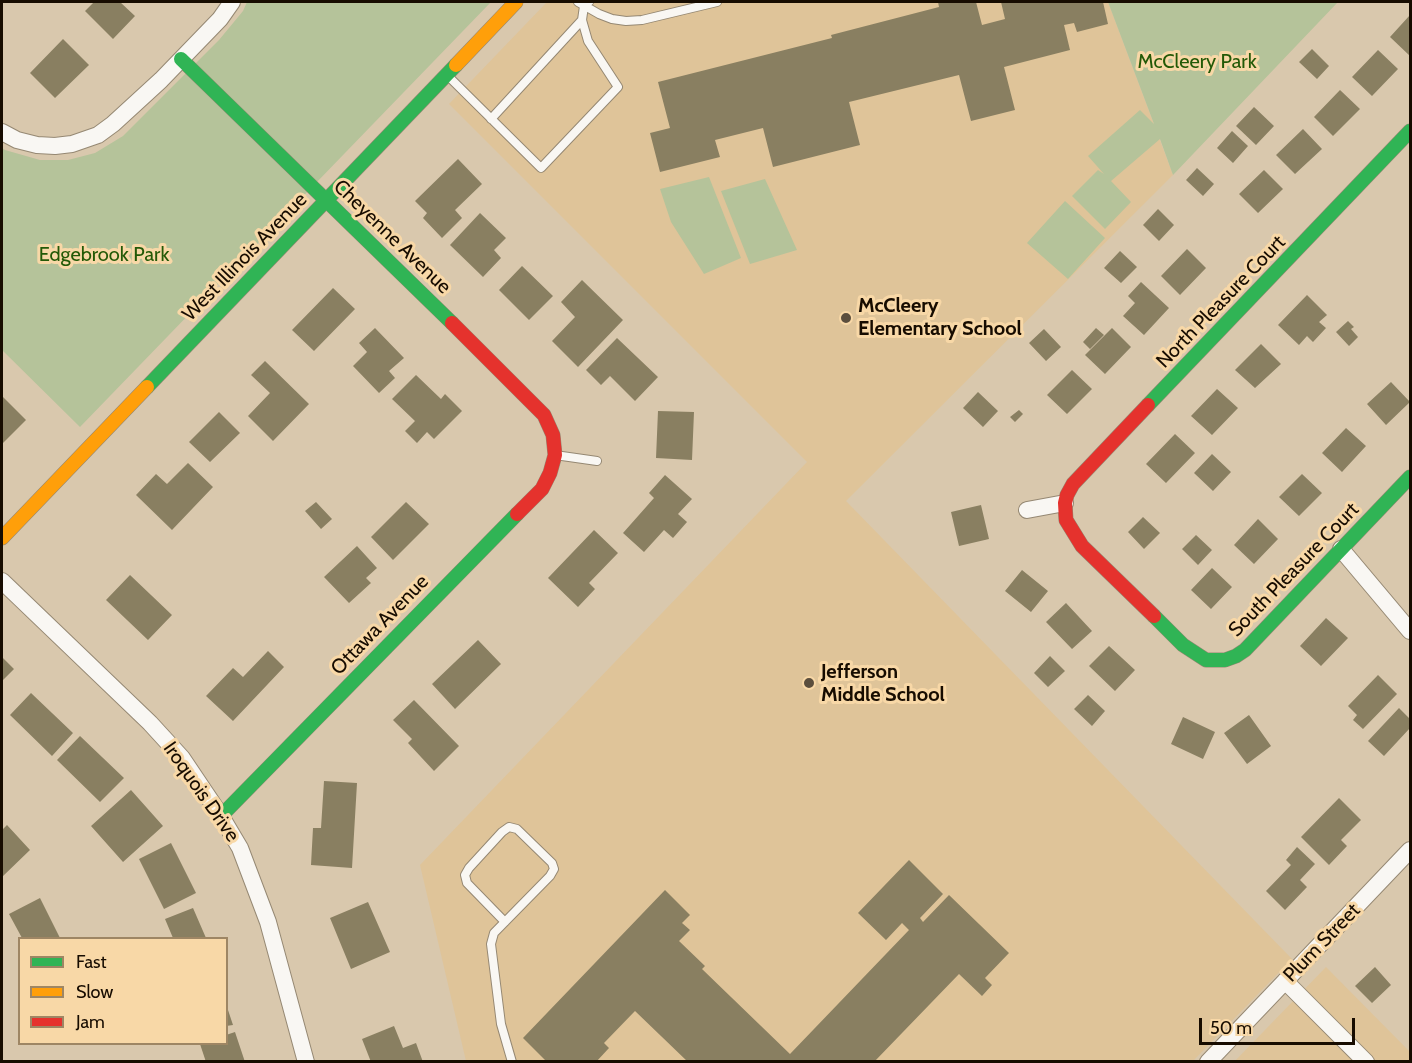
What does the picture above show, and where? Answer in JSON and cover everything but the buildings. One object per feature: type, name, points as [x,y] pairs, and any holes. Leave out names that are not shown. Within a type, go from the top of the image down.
[{"type":"street","points":[[2,132],[17,140],[55,146],[72,144],[98,135],[113,124],[181,59],[220,19],[232,2]]},
{"type":"street","name":"West Illinois Avenue","points":[[2,538],[516,2]]},
{"type":"street","name":"Cheyenne Avenue","points":[[181,59],[438,308],[544,415],[553,435],[555,455]]},
{"type":"street","name":"North Pleasure Court","points":[[1065,503],[1073,484],[1410,131]]},
{"type":"street","name":"Ottawa Avenue","points":[[221,816],[542,489],[555,455]]},
{"type":"street","name":"South Pleasure Court","points":[[1065,503],[1066,520],[1082,546],[1194,653],[1206,660],[1215,661],[1236,656],[1245,650],[1410,477]]},
{"type":"street","points":[[1027,510],[1065,503]]},
{"type":"street","points":[[1341,549],[1410,631]]},
{"type":"street","name":"Iroquois Drive","points":[[2,581],[101,674],[183,758],[221,816],[240,848],[268,922],[306,1062]]},
{"type":"street","name":"Plum Street","points":[[1208,1062],[1410,850]]},
{"type":"street","points":[[1285,981],[1366,1062]]},
{"type":"lane","points":[[447,75],[541,168],[618,87],[588,41],[582,21],[584,3],[599,14],[626,21],[642,20],[717,2]]},
{"type":"lane","points":[[491,119],[582,21]]},
{"type":"lane","points":[[555,455],[597,461]]},
{"type":"lane","points":[[505,922],[466,883],[465,875],[509,827],[517,829],[552,863],[554,869],[550,876],[505,922],[494,933],[491,944],[501,1024],[512,1062]]},
{"type":"shaded area","points":[[547,2],[1108,2],[1173,175],[846,501],[1292,959],[1193,1061],[466,1061],[420,865],[807,462],[449,104]]},
{"type":"shaded area","points":[[1326,967],[1410,1052],[1410,1061],[1234,1062]]},
{"type":"green space","name":"Edgebrook Park","points":[[247,2],[491,2],[80,427],[2,350],[2,148],[40,160],[68,160],[95,153],[123,136],[219,40],[243,11]]},
{"type":"green space","name":"McCleery Park","points":[[1108,2],[1338,2],[1173,175],[1160,139],[1111,181],[1131,202],[1105,229],[1072,196],[1098,170],[1104,174],[1088,156],[1140,110],[1154,124]]},
{"type":"green space","points":[[709,177],[741,258],[704,274],[671,222],[660,189]]},
{"type":"green space","points":[[765,179],[797,250],[750,264],[721,191]]},
{"type":"green space","points":[[1065,201],[1105,238],[1068,279],[1027,243]]},
{"type":"traffic: fast","points":[[181,59],[452,323]]},
{"type":"traffic: fast","points":[[147,387],[456,65]]},
{"type":"traffic: fast","points":[[1148,405],[1410,131]]},
{"type":"traffic: fast","points":[[1154,616],[1183,645],[1206,660],[1225,660],[1236,656],[1245,650],[1410,477]]},
{"type":"traffic: fast","points":[[221,816],[517,514]]},
{"type":"traffic: slow","points":[[456,65],[516,2]]},
{"type":"traffic: slow","points":[[2,538],[147,387]]},
{"type":"traffic: jam","points":[[452,323],[544,415],[553,435],[555,455],[550,473],[542,489],[517,514]]},
{"type":"traffic: jam","points":[[1148,405],[1073,484],[1065,503],[1066,520],[1082,546],[1154,616]]},
{"type":"place","name":"McCleery Elementary School","points":[[846,318]]},
{"type":"place","name":"Jefferson Middle School","points":[[809,683]]}]
